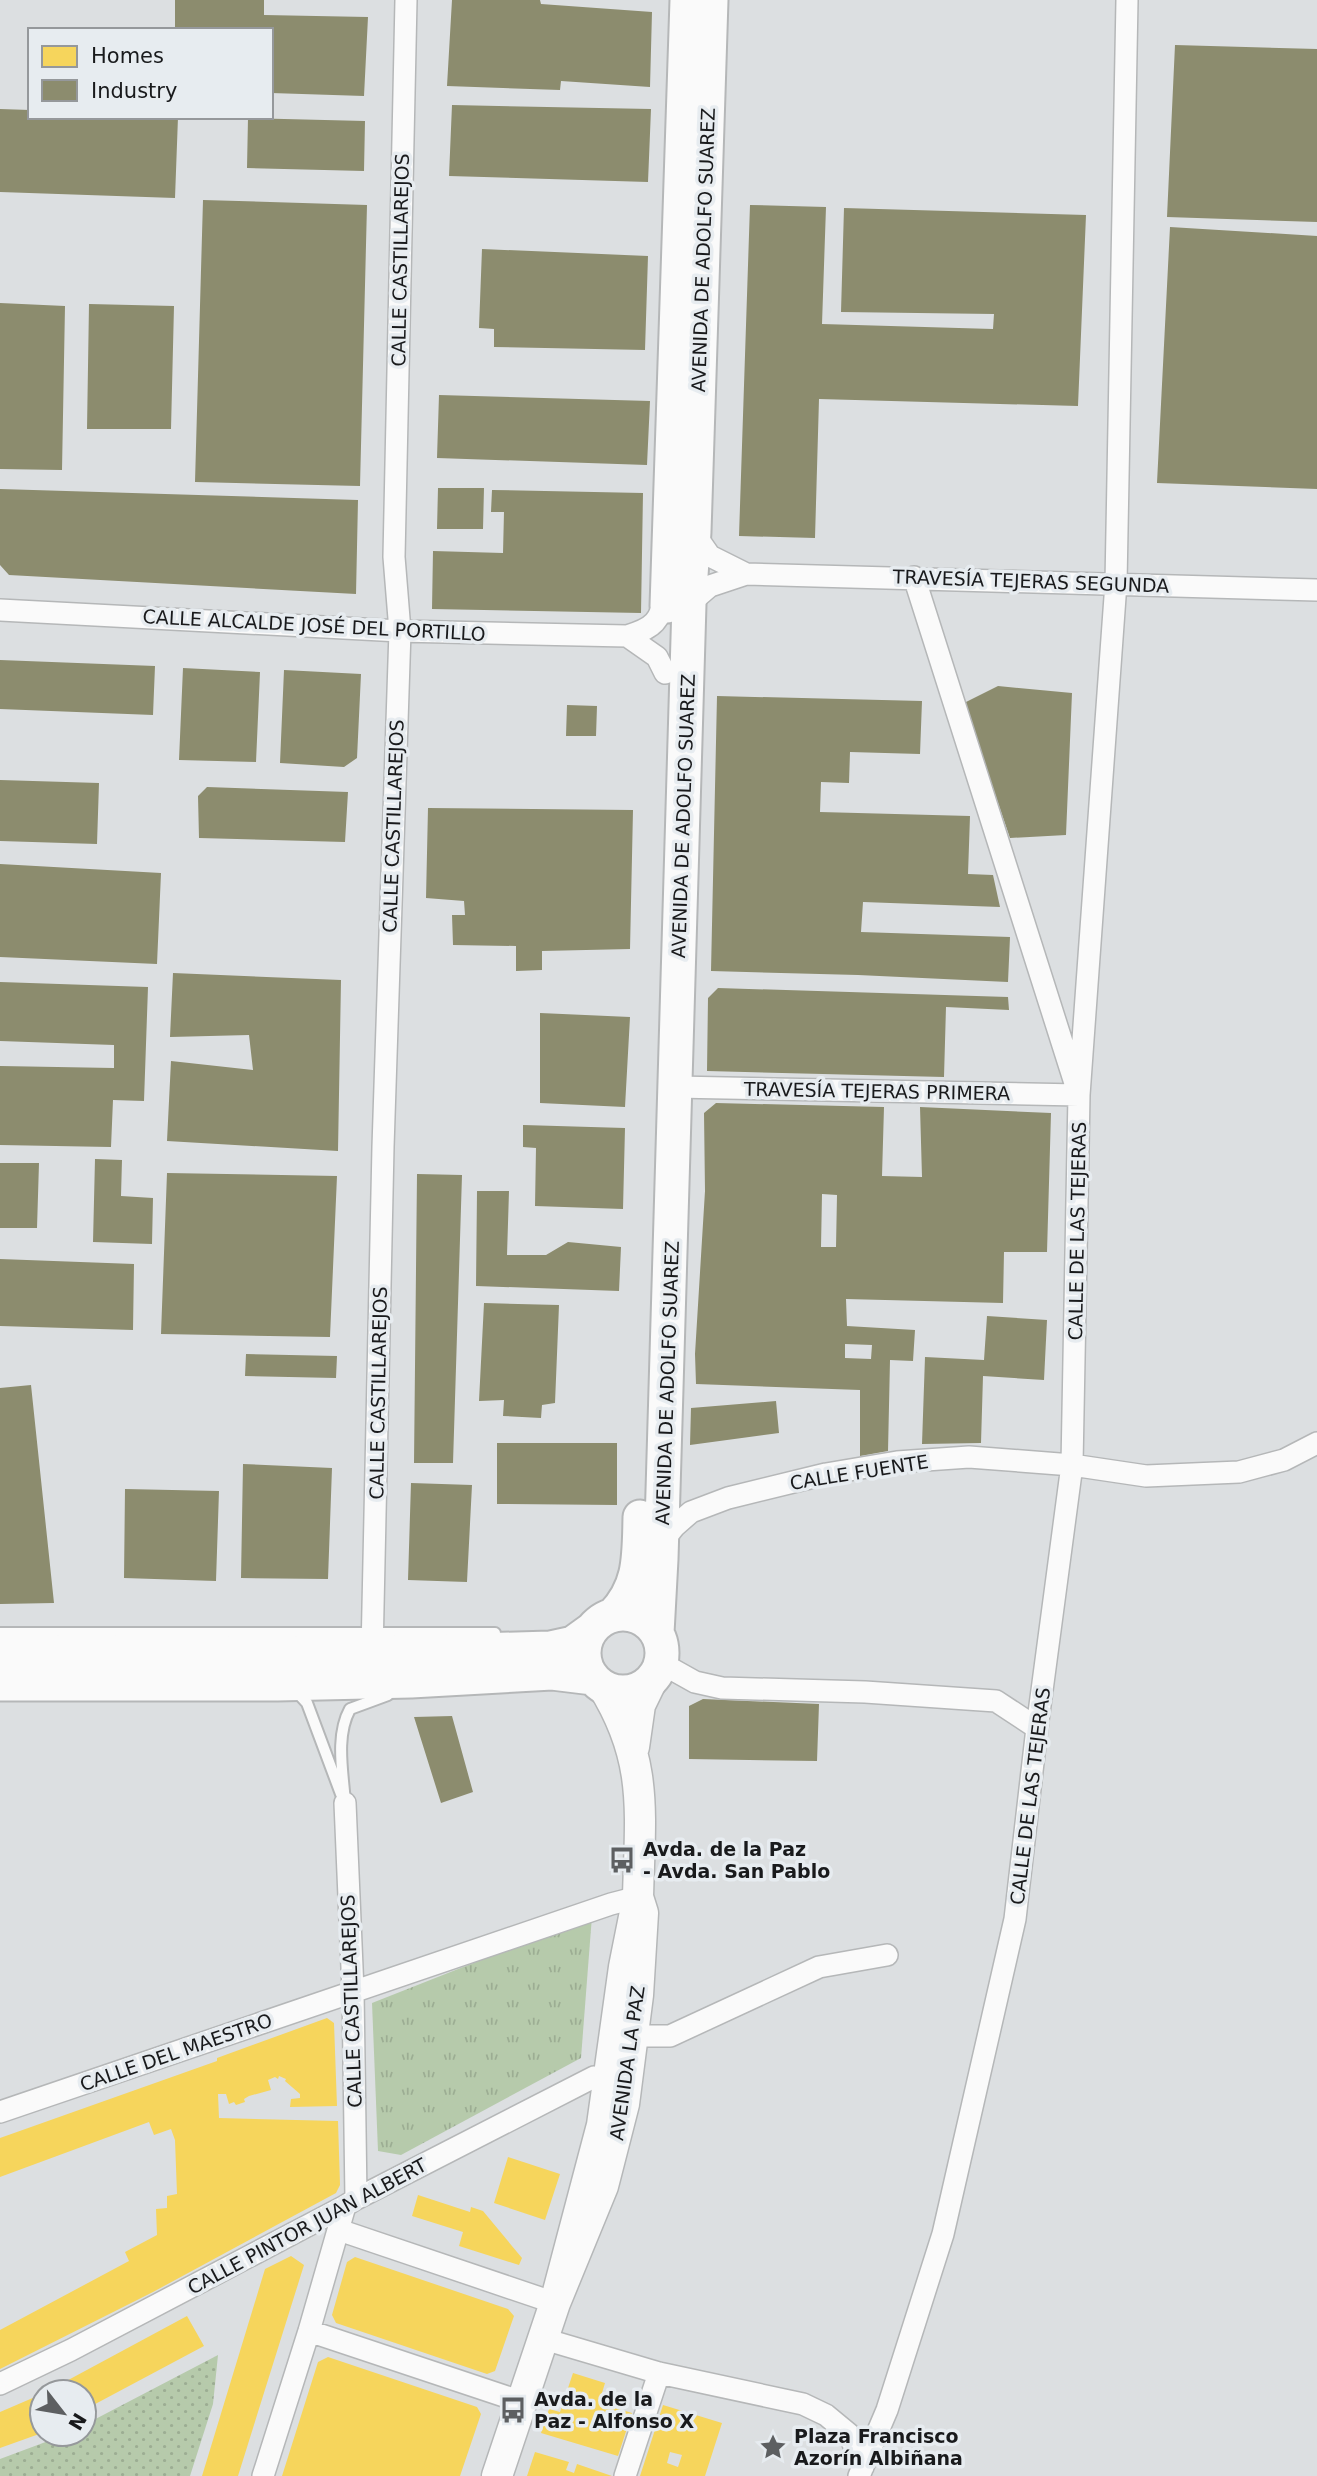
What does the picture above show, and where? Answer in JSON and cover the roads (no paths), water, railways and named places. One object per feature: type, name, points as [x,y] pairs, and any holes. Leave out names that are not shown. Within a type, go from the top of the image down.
[{"type":"main road","name":"AVENIDA DE ADOLFO SUAREZ","points":[[657,1657],[675,1087],[687,0]]},
{"type":"main road","name":"AVENIDA DE ADOLFO SUAREZ","points":[[588,1627],[631,1593],[639,1558],[665,673],[694,532],[711,0]]},
{"type":"main road","points":[[0,1652],[374,1659],[550,1648],[573,1643],[588,1627],[625,1614],[648,1623],[657,1657],[646,1684],[636,1690],[624,1692],[612,1690],[597,1681],[552,1673],[434,1680],[277,1684],[0,1684]]},
{"type":"main road","points":[[588,1627],[585,1659],[597,1681]]},
{"type":"main road","name":"AVENIDA LA PAZ","points":[[498,2476],[555,2303],[609,2090],[624,1967],[638,1897],[640,1809],[634,1758],[637,1716],[657,1657]]},
{"type":"main road","name":"AVENIDA LA PAZ","points":[[597,1681],[621,1718],[634,1758]]},
{"type":"main road","name":"AVENIDA LA PAZ","points":[[555,2303],[581,2244],[613,2155],[624,2104],[634,2036],[643,1913],[638,1897]]},
{"type":"street","name":"CALLE CASTILLAREJOS","points":[[374,1659],[383,1147],[400,631],[394,557],[406,0]]},
{"type":"street","name":"CALLE DE LAS TEJERAS","points":[[861,2472],[887,2410],[943,2234],[1016,1919],[1037,1728],[1072,1465],[1079,1095],[1116,583],[1127,0]]},
{"type":"street","points":[[694,532],[710,556],[746,574]]},
{"type":"street","points":[[627,636],[642,632],[655,624],[679,597],[746,574]]},
{"type":"street","name":"TRAVESÍA TEJERAS SEGUNDA","points":[[746,574],[1317,590]]},
{"type":"street","points":[[914,578],[1079,1095]]},
{"type":"street","name":"CALLE ALCALDE JOSÉ DEL PORTILLO","points":[[0,610],[400,631],[627,636]]},
{"type":"street","points":[[627,636],[657,657],[665,673]]},
{"type":"street","name":"TRAVESÍA TEJERAS PRIMERA","points":[[675,1087],[1079,1095]]},
{"type":"street","name":"CALLE FUENTE","points":[[662,1542],[674,1526],[691,1512],[728,1498],[826,1474],[897,1462],[969,1457],[1072,1465],[1146,1475],[1239,1472],[1284,1460],[1317,1443]]},
{"type":"street","points":[[657,1657],[695,1682],[722,1688],[865,1692],[996,1701],[1037,1728]]},
{"type":"street","name":"CALLE CASTILLAREJOS","points":[[263,2476],[339,2230],[351,2202],[353,1992],[345,1803]]},
{"type":"street","name":"CALLE DEL MAESTRO","points":[[0,2112],[638,1897]]},
{"type":"street","points":[[634,2036],[670,2036],[819,1968],[887,1955]]},
{"type":"street","name":"CALLE PINTOR JUAN ALBERT","points":[[0,2384],[71,2350],[594,2077],[603,2080],[609,2090]]},
{"type":"street","points":[[339,2230],[555,2303]]},
{"type":"street","points":[[309,2331],[522,2402]]},
{"type":"street","points":[[544,2339],[659,2373],[803,2404],[827,2415],[849,2434],[861,2472]]},
{"type":"street","points":[[625,2476],[659,2373]]},
{"type":"lane","points":[[0,1633],[374,1659],[416,1672],[552,1673]]},
{"type":"lane","points":[[0,1674],[53,1674],[88,1683],[119,1674],[309,1674],[502,1633]]},
{"type":"lane","points":[[345,1803],[342,1727],[350,1709],[434,1680]]},
{"type":"lane","points":[[277,1684],[301,1693],[307,1703],[345,1803]]},
{"type":"place","name":"Avda. de la Paz - Avda. San Pablo","points":[[622,1860]]},
{"type":"place","name":"Avda. de la Paz - Alfonso X","points":[[513,2410]]},
{"type":"place","name":"Plaza Francisco Azorín Albiñana","points":[[773,2447]]}]
